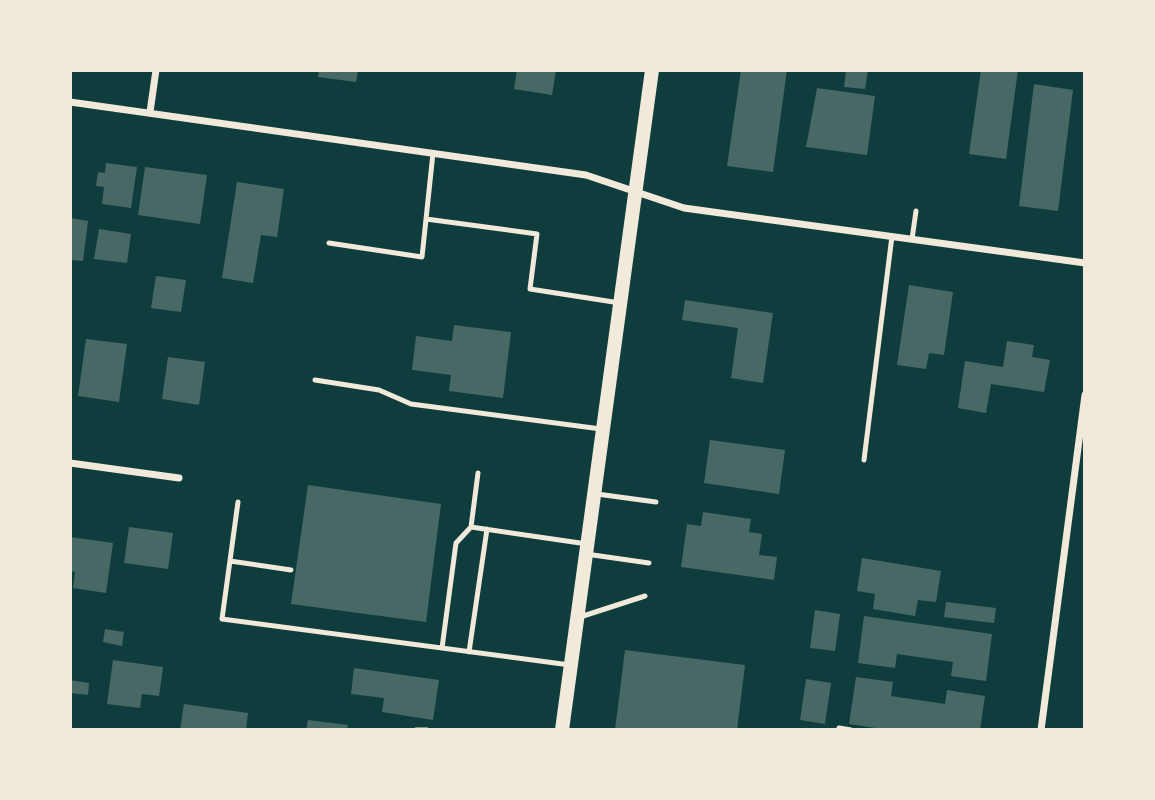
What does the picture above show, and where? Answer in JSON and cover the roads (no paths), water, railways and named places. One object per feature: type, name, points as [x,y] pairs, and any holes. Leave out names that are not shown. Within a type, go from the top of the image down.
[{"type":"main road","points":[[562,730],[652,70]]},
{"type":"street","points":[[150,112],[156,70]]},
{"type":"street","points":[[70,102],[586,175],[684,208],[1085,263]]},
{"type":"street","points":[[1041,730],[1085,395]]},
{"type":"street","points":[[70,463],[179,478]]},
{"type":"lane","points":[[329,243],[422,257],[433,153]]},
{"type":"lane","points":[[912,239],[916,211]]},
{"type":"lane","points":[[426,219],[537,234],[530,289],[620,303]]},
{"type":"lane","points":[[863,460],[892,236]]},
{"type":"lane","points":[[315,380],[379,390],[411,404],[603,430]]},
{"type":"lane","points":[[442,649],[456,542],[471,527],[478,473]]},
{"type":"lane","points":[[594,494],[656,502]]},
{"type":"lane","points":[[237,502],[222,620],[570,665]]},
{"type":"lane","points":[[471,527],[649,563]]},
{"type":"lane","points":[[469,652],[487,529]]},
{"type":"lane","points":[[230,561],[290,569]]},
{"type":"lane","points":[[577,618],[645,596]]},
{"type":"lane","points":[[839,728],[851,730]]},
{"type":"lane","points":[[416,730],[427,730]]}]
